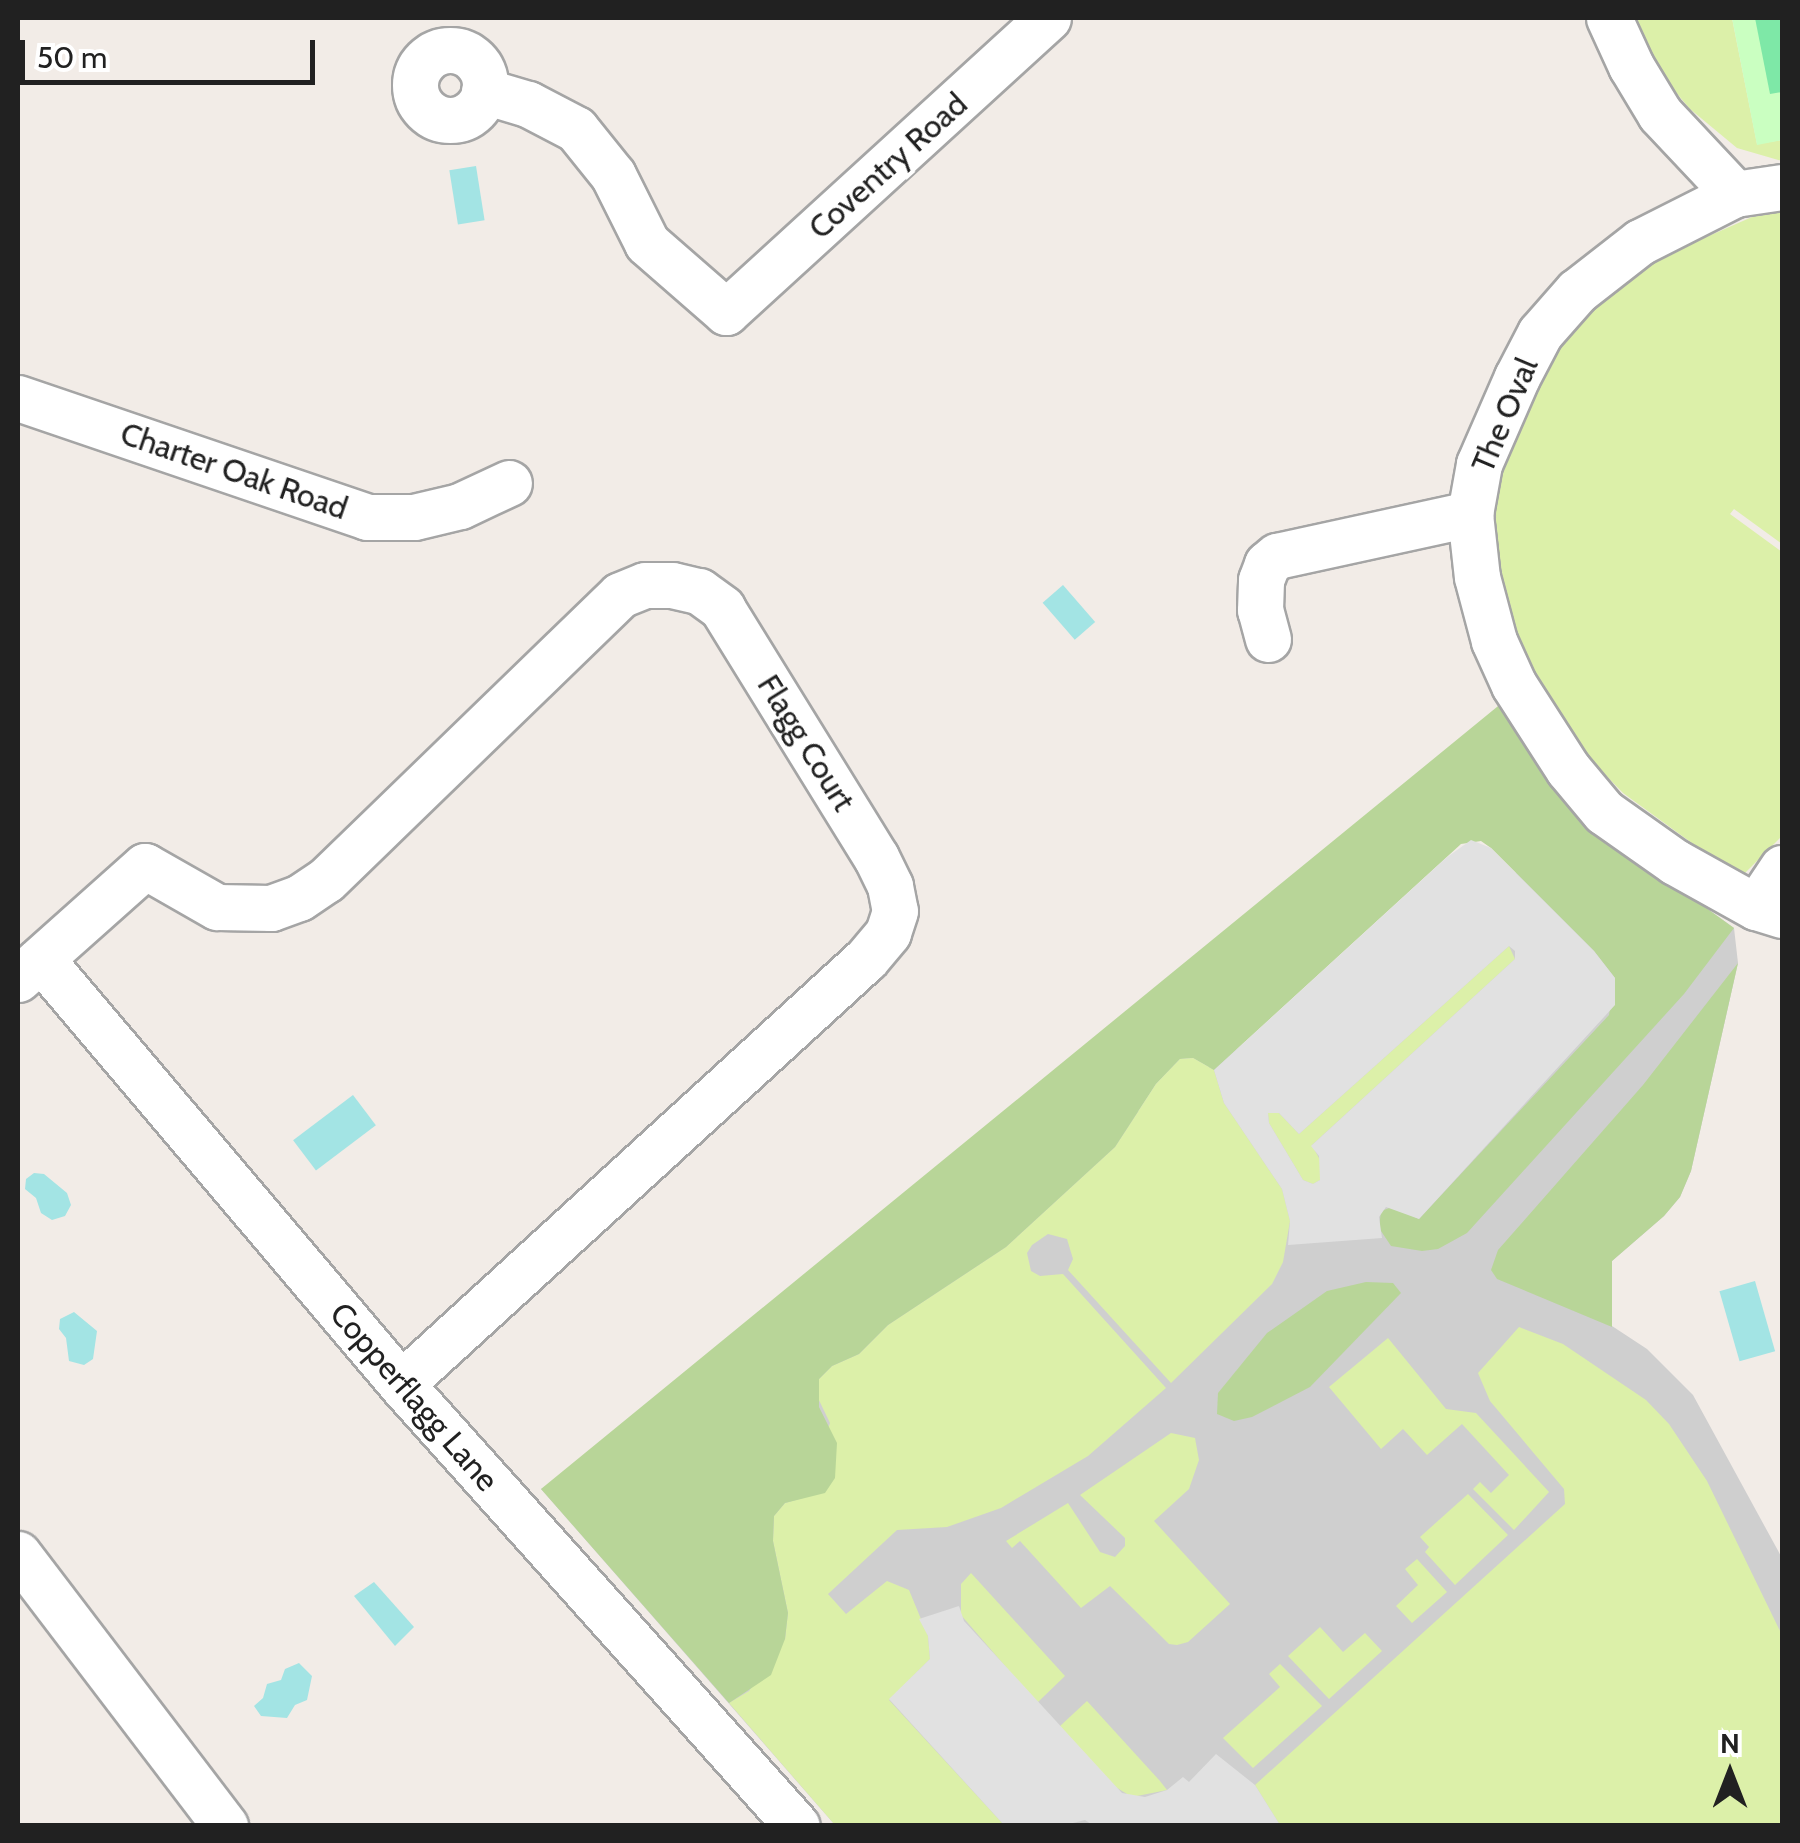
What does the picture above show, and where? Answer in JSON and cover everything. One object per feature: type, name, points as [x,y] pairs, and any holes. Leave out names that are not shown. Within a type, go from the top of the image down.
[{"type":"street","name":"Coventry Road","points":[[484,91],[528,104],[576,129],[612,175],[646,243],[726,312],[1048,18]]},
{"type":"street","points":[[1609,18],[1631,66],[1660,114],[1735,194]]},
{"type":"street","name":"The Oval","points":[[1769,911],[1675,862],[1604,812],[1568,769],[1514,685],[1494,641],[1477,578],[1470,514],[1489,436],[1540,334],[1577,292],[1640,242],[1735,194],[1782,187]]},
{"type":"street","name":"Charter Oak Road","points":[[18,398],[367,517],[430,514],[460,506],[509,483]]},
{"type":"street","points":[[1268,639],[1260,610],[1261,580],[1267,564],[1277,556],[1470,514]]},
{"type":"street","name":"Flagg Court","points":[[29,969],[146,866],[217,908],[272,908],[299,898],[326,880],[620,594],[645,585],[672,585],[699,590],[722,608],[876,857],[890,886],[895,911],[888,933],[866,959],[402,1384]]},
{"type":"street","points":[[1769,911],[1782,868]]},
{"type":"street","name":"Copperflagg Lane","points":[[29,969],[797,1826]]},
{"type":"street","points":[[18,1554],[225,1826]]},
{"type":"shaded area","points":[[1591,825],[1734,928],[1738,963],[1691,1171],[1680,1197],[1664,1216],[1612,1261],[1612,1326],[1647,1349],[1693,1395],[1782,1558],[1782,1825],[835,1825],[541,1489]]},
{"type":"shaded area","points":[[1471,840],[1491,848],[1594,951],[1615,978],[1615,1005],[1419,1219],[1386,1207],[1379,1217],[1382,1238],[1288,1245],[1290,1221],[1282,1189],[1224,1103],[1214,1070],[1446,858]],"holes":[[[1509,946],[1515,951],[1515,959],[1311,1146],[1319,1156],[1320,1180],[1313,1184],[1303,1180],[1269,1123],[1268,1113],[1279,1113],[1299,1134]]]},
{"type":"shaded area","points":[[959,1606],[964,1621],[1122,1793],[1145,1797],[1167,1790],[1183,1777],[1189,1782],[1216,1754],[1255,1785],[1280,1825],[1094,1826],[1085,1820],[1065,1825],[1004,1825],[889,1699],[930,1659],[928,1636],[919,1619]]},
{"type":"green space","points":[[1631,18],[1732,18],[1757,144],[1782,140],[1782,161],[1737,148],[1690,109],[1651,63]]},
{"type":"green space","points":[[1732,18],[1782,18],[1782,140],[1757,145]]},
{"type":"green space","points":[[1755,18],[1782,18],[1782,92],[1770,94]]},
{"type":"green space","points":[[1782,212],[1782,544],[1734,509],[1730,514],[1782,552],[1782,836],[1740,878],[1623,793],[1584,753],[1526,668],[1497,581],[1497,480],[1529,387],[1578,322],[1654,260],[1752,217]]},
{"type":"green space","points":[[1503,702],[1591,825],[1734,928],[1684,994],[1467,1233],[1438,1249],[1422,1251],[1391,1246],[1379,1228],[1381,1211],[1392,1207],[1419,1219],[1609,1015],[1615,978],[1594,951],[1491,848],[1481,841],[1461,844],[1214,1070],[1193,1058],[1180,1059],[1156,1084],[1115,1147],[1006,1247],[888,1325],[859,1354],[832,1366],[819,1379],[819,1407],[837,1443],[835,1478],[825,1493],[785,1503],[774,1516],[773,1541],[788,1613],[785,1639],[771,1675],[729,1703],[541,1489]]},
{"type":"green space","points":[[1509,946],[1515,959],[1312,1145],[1320,1160],[1320,1180],[1313,1184],[1303,1180],[1269,1123],[1268,1113],[1279,1113],[1299,1134]]},
{"type":"green space","points":[[1738,963],[1691,1171],[1680,1197],[1664,1216],[1612,1261],[1612,1327],[1497,1279],[1491,1270],[1498,1250],[1643,1085]]},
{"type":"green space","points":[[1193,1058],[1214,1070],[1224,1103],[1282,1189],[1290,1221],[1283,1262],[1272,1284],[1171,1383],[1068,1270],[1073,1259],[1067,1239],[1048,1234],[1032,1245],[1027,1253],[1031,1271],[1040,1276],[1063,1274],[1166,1388],[1088,1456],[1001,1508],[947,1527],[897,1530],[828,1594],[846,1614],[887,1581],[909,1590],[928,1636],[930,1659],[889,1700],[1004,1825],[835,1825],[729,1703],[749,1691],[785,1639],[788,1613],[773,1541],[774,1516],[785,1503],[803,1498],[830,1423],[816,1394],[819,1379],[832,1366],[859,1354],[888,1325],[1006,1247],[1115,1147],[1156,1084],[1180,1059]]},
{"type":"green space","points":[[1366,1282],[1393,1283],[1401,1293],[1310,1387],[1252,1417],[1234,1421],[1217,1414],[1218,1393],[1267,1333],[1327,1291]]},
{"type":"green space","points":[[1519,1327],[1563,1344],[1646,1400],[1669,1424],[1707,1481],[1782,1635],[1782,1825],[1280,1825],[1255,1785],[1565,1504],[1564,1489],[1490,1401],[1478,1373]]},
{"type":"green space","points":[[1388,1338],[1446,1409],[1476,1413],[1549,1492],[1514,1530],[1473,1489],[1480,1482],[1491,1493],[1509,1475],[1462,1424],[1427,1455],[1403,1429],[1381,1449],[1329,1387]]},
{"type":"green space","points":[[1171,1433],[1195,1438],[1199,1460],[1189,1489],[1154,1521],[1230,1604],[1188,1642],[1177,1645],[1169,1644],[1110,1586],[1081,1608],[1020,1541],[1012,1548],[1006,1541],[1068,1503],[1100,1552],[1115,1557],[1125,1546],[1125,1538],[1080,1495]]},
{"type":"green space","points":[[1468,1494],[1508,1535],[1455,1585],[1425,1552],[1429,1547],[1420,1537]]},
{"type":"green space","points":[[1417,1559],[1447,1592],[1412,1623],[1396,1606],[1418,1585],[1405,1569]]},
{"type":"green space","points":[[971,1573],[1065,1676],[1037,1703],[961,1615],[961,1584]]},
{"type":"green space","points":[[1320,1627],[1343,1652],[1365,1633],[1382,1651],[1329,1699],[1288,1656]]},
{"type":"green space","points":[[1280,1664],[1322,1706],[1253,1768],[1223,1738],[1280,1687],[1269,1674]]},
{"type":"green space","points":[[1087,1701],[1167,1790],[1132,1797],[1109,1783],[1059,1727]]},
{"type":"water","points":[[476,166],[485,220],[458,225],[449,170]]},
{"type":"water","points":[[1063,585],[1095,622],[1075,640],[1043,603]]},
{"type":"water","points":[[353,1095],[376,1125],[316,1170],[293,1140]]},
{"type":"water","points":[[34,1173],[44,1174],[67,1193],[71,1205],[65,1216],[52,1220],[41,1213],[36,1198],[25,1189],[26,1179]]},
{"type":"water","points":[[1755,1281],[1775,1351],[1740,1361],[1719,1291]]},
{"type":"water","points":[[74,1312],[97,1331],[93,1359],[84,1365],[69,1361],[66,1338],[59,1329],[60,1319]]},
{"type":"water","points":[[374,1582],[414,1627],[395,1646],[354,1596]]},
{"type":"water","points":[[299,1663],[312,1676],[307,1700],[295,1705],[287,1718],[261,1716],[254,1706],[263,1698],[267,1684],[281,1680],[285,1669]]}]
